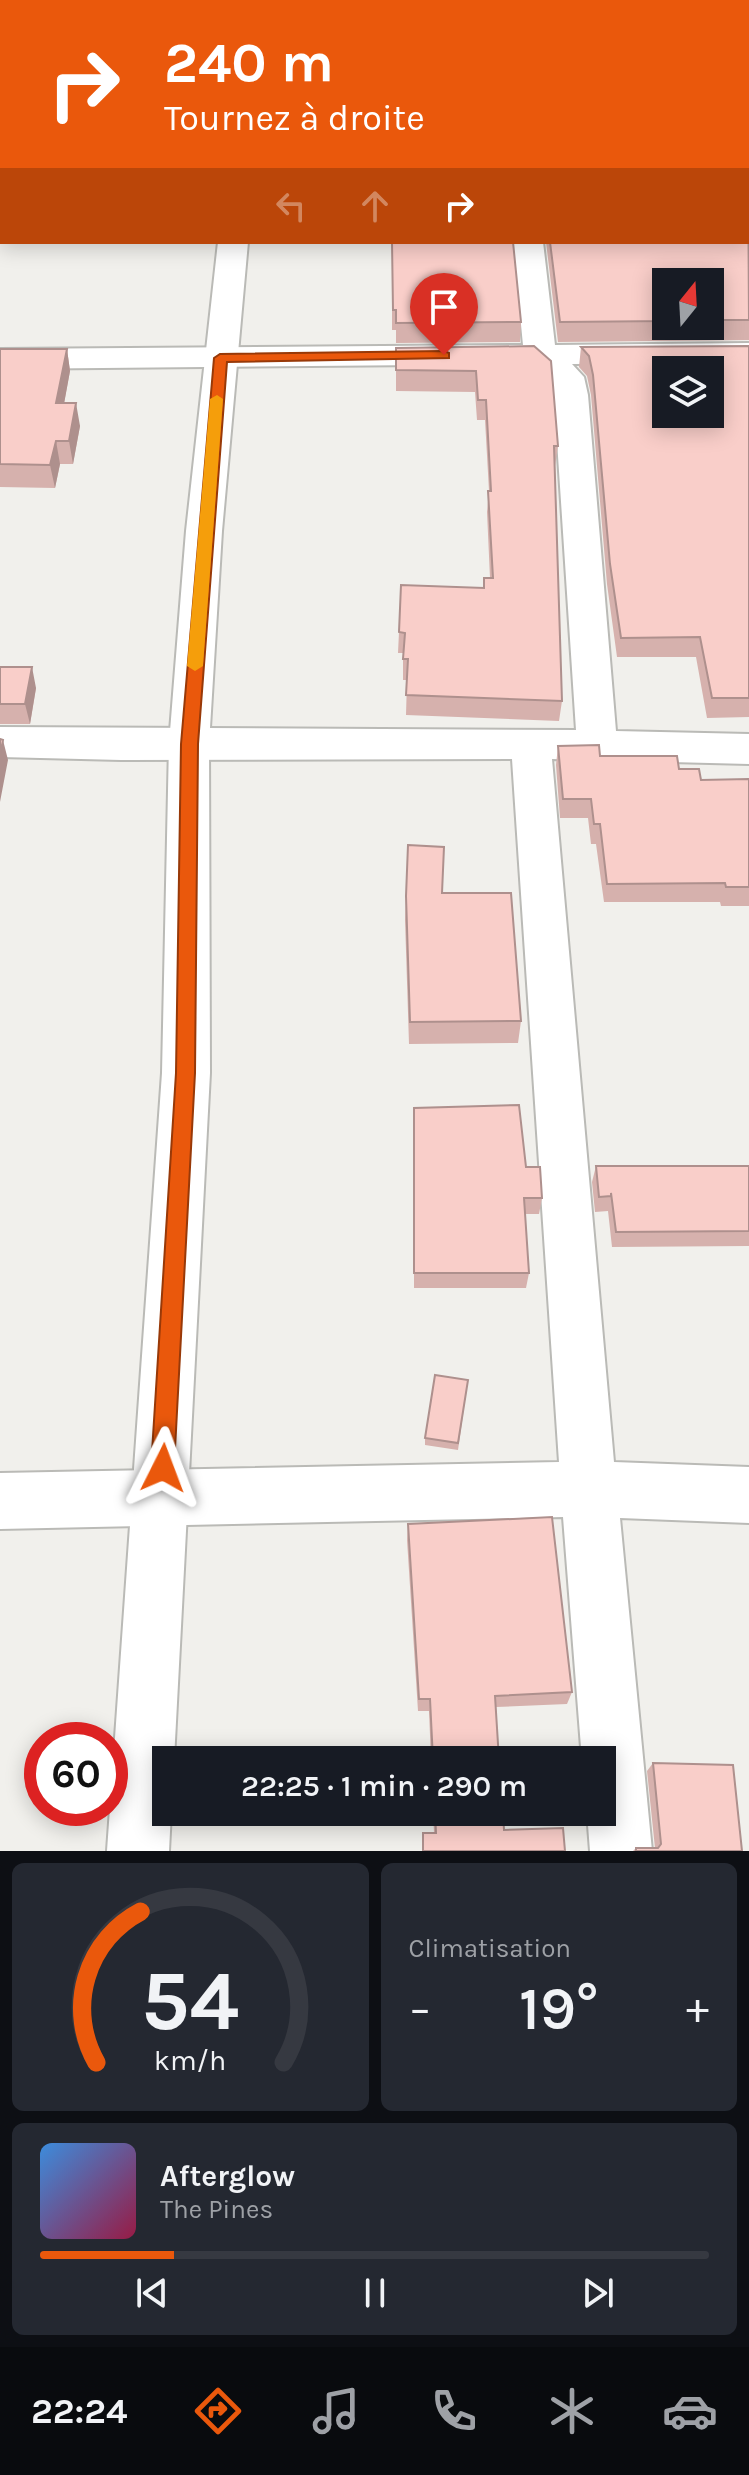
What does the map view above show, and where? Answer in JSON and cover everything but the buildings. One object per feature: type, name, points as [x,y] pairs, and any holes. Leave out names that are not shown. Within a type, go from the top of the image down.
[{"type":"street","points":[[138,1851],[186,1073],[189,744],[220,358],[233,244]]},
{"type":"street","points":[[528,244],[540,354],[568,377],[597,746]]},
{"type":"street","points":[[0,359],[749,353]]},
{"type":"street","points":[[0,742],[531,744],[749,749]]},
{"type":"street","points":[[531,744],[589,1489],[621,1851]]},
{"type":"street","points":[[0,1501],[589,1489],[749,1495]]},
{"type":"slow traffic","points":[[195,666],[217,399]]},
{"type":"route","points":[[163,1468],[186,1073],[189,744],[220,358],[444,355]]}]
